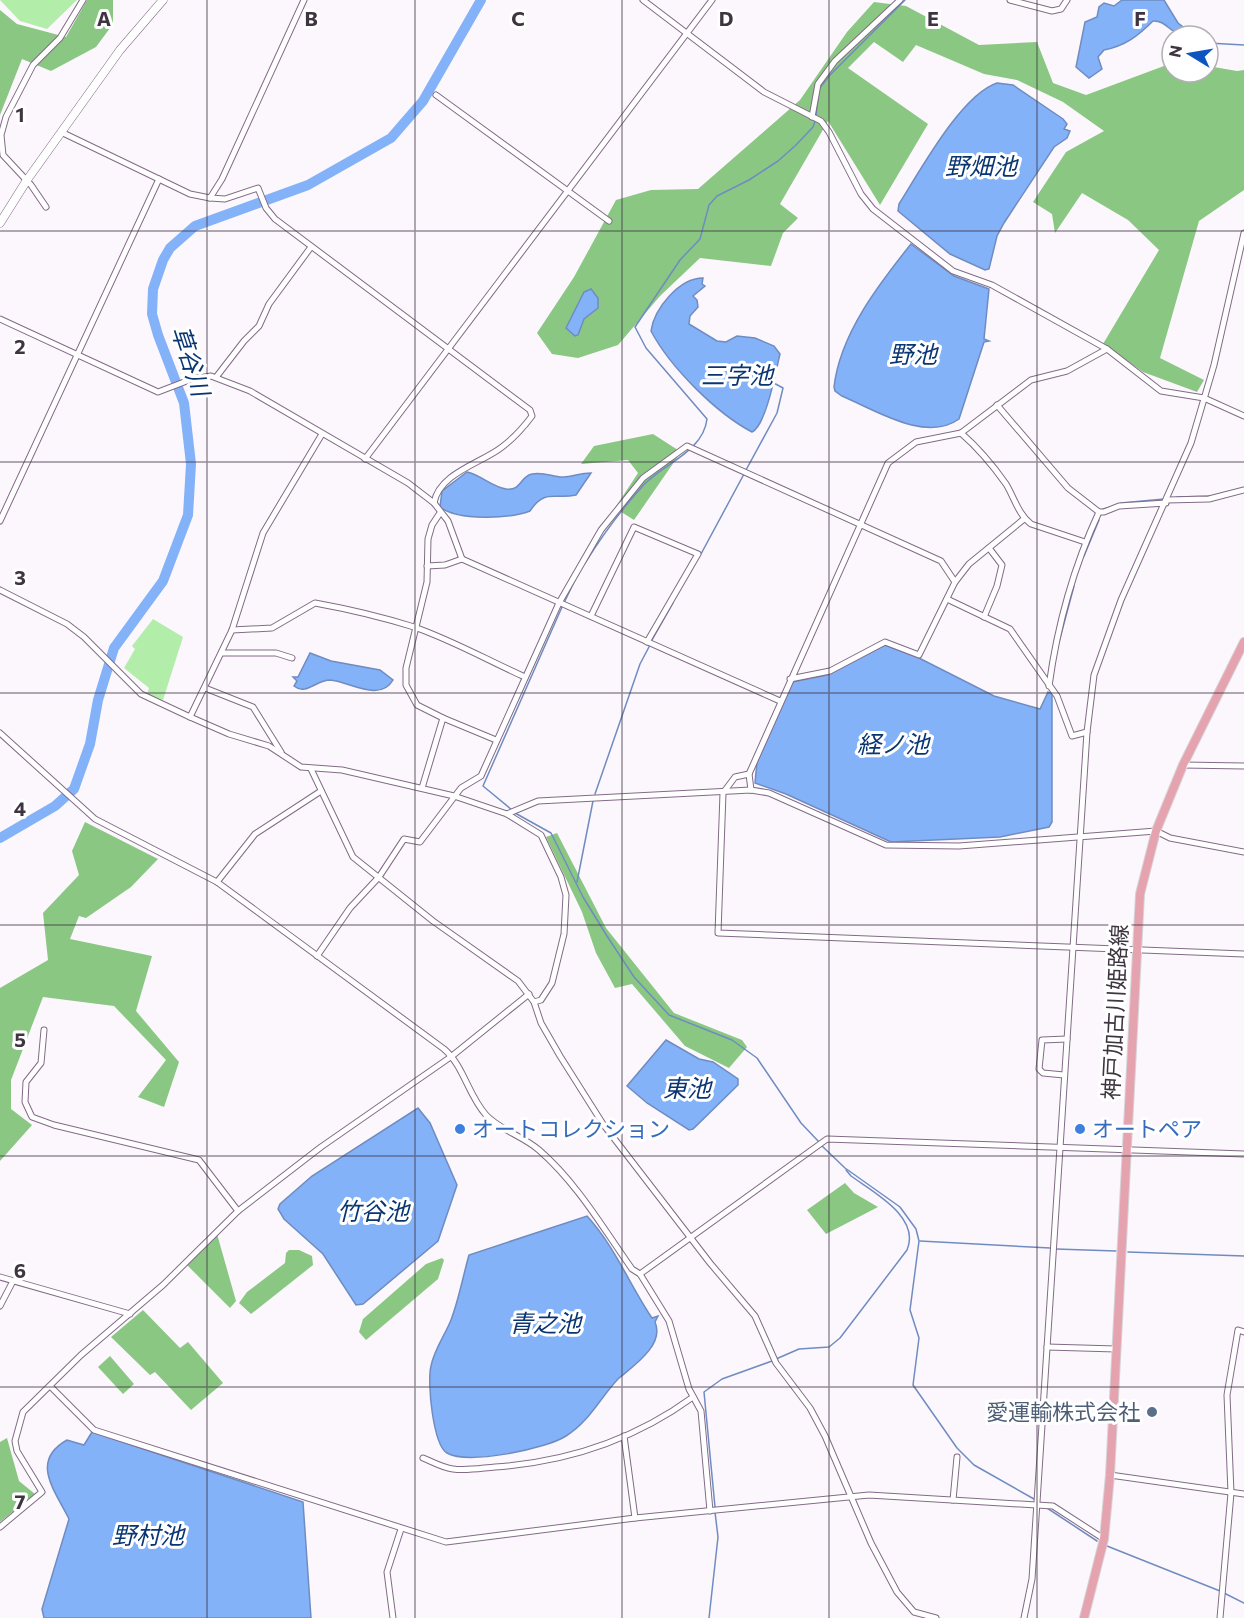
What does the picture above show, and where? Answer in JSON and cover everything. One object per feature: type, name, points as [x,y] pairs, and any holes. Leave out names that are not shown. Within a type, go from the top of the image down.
[{"type":"main road","points":[[0,223],[27,180],[120,50],[163,0]]},
{"type":"main road","name":"神戸加古川姫路線","points":[[1084,1618],[1104,1539],[1110,1474],[1125,1149],[1140,894],[1156,831],[1183,765],[1244,642]]},
{"type":"street","points":[[46,207],[27,180],[3,155],[1,135],[6,117],[33,65],[60,38],[83,0]]},
{"type":"street","points":[[210,198],[222,179],[304,0]]},
{"type":"street","points":[[643,0],[764,92],[821,121],[861,194],[883,218],[953,271],[992,285],[1107,349],[1161,391],[1204,398],[1244,416]]},
{"type":"street","points":[[365,459],[712,0]]},
{"type":"street","points":[[812,117],[814,95],[835,61],[900,0]]},
{"type":"street","points":[[1010,0],[1052,11],[1062,9],[1066,0]]},
{"type":"street","points":[[436,95],[609,220]]},
{"type":"street","points":[[61,132],[190,194],[225,199],[258,188],[266,208],[311,247],[530,410],[532,416],[501,448],[446,484],[436,495],[434,503]]},
{"type":"street","points":[[0,521],[76,353],[159,179]]},
{"type":"street","points":[[1024,1618],[1032,1579],[1035,1504],[1087,732],[1095,675],[1121,600],[1191,443],[1214,365],[1244,233]]},
{"type":"street","points":[[217,376],[244,341],[260,326],[269,304],[311,247]]},
{"type":"street","points":[[0,319],[158,392],[192,380],[217,376],[250,391],[408,483],[434,503],[448,521],[462,559]]},
{"type":"street","points":[[751,790],[749,774],[888,463],[916,442],[961,433],[1031,380],[1067,371],[1107,349]]},
{"type":"street","points":[[997,405],[1068,488],[1099,512],[1119,506],[1209,499],[1244,490]]},
{"type":"street","points":[[961,433],[975,445],[1005,483],[1024,519],[1030,524],[1085,542]]},
{"type":"street","points":[[190,717],[232,630],[263,533],[322,434]]},
{"type":"street","points":[[317,956],[350,908],[379,877],[404,838],[420,842],[454,796],[481,776],[559,603],[601,530],[643,477],[687,446],[941,561],[955,582]]},
{"type":"street","points":[[1049,686],[1053,651],[1085,542],[1099,512]]},
{"type":"street","points":[[440,513],[432,525],[428,540],[427,582],[406,668],[406,685],[417,705],[496,740]]},
{"type":"street","points":[[790,679],[830,671],[885,642],[920,656],[955,582],[969,564],[1024,519]]},
{"type":"street","points":[[591,616],[634,527],[698,554],[647,642]]},
{"type":"street","points":[[984,617],[1002,565],[989,548]]},
{"type":"street","points":[[427,566],[445,565],[462,559],[780,701]]},
{"type":"street","points":[[0,590],[67,624],[141,694],[190,717],[281,752],[301,766],[311,769],[342,770],[454,796],[507,814],[541,835],[561,877],[566,895],[564,934],[552,984],[541,1000],[534,1002]]},
{"type":"street","points":[[947,599],[1010,629],[1057,696],[1072,736],[1087,732]]},
{"type":"street","points":[[232,630],[272,628],[315,603],[358,611],[372,617],[416,628],[525,677]]},
{"type":"street","points":[[222,653],[276,653],[292,658]]},
{"type":"street","points":[[205,688],[253,707],[281,752]]},
{"type":"street","points":[[422,788],[443,718]]},
{"type":"street","points":[[0,733],[74,802],[110,828],[217,882],[452,1056],[481,1109],[490,1120],[537,1148],[564,1173],[632,1269],[640,1275],[669,1321],[693,1397],[701,1411],[713,1510]]},
{"type":"street","points":[[1183,765],[1244,766]]},
{"type":"street","points":[[311,769],[353,856],[433,921],[518,981],[529,994],[541,1023],[603,1124],[690,1238],[755,1316],[775,1360],[810,1408],[897,1592],[914,1612],[936,1618]]},
{"type":"street","points":[[749,774],[735,777],[723,793],[718,933],[1244,954]]},
{"type":"street","points":[[507,814],[538,801],[751,790],[769,793],[886,845],[897,847],[1080,838],[1156,831],[1170,838],[1244,852]]},
{"type":"street","points":[[217,882],[255,834],[321,791]]},
{"type":"street","points":[[0,1527],[42,1492],[17,1451],[15,1441],[23,1412],[238,1211],[321,1147],[452,1056],[529,994]]},
{"type":"street","points":[[44,1030],[41,1063],[26,1082],[25,1102],[32,1117],[54,1125],[199,1160],[238,1211]]},
{"type":"street","points":[[1064,1075],[1043,1073],[1040,1070],[1042,1040],[1066,1039]]},
{"type":"street","points":[[640,1275],[827,1139],[1244,1154]]},
{"type":"street","points":[[0,1277],[130,1314]]},
{"type":"street","points":[[0,1306],[13,1281]]},
{"type":"street","points":[[1220,1618],[1231,1493],[1227,1395],[1238,1330],[1244,1332]]},
{"type":"street","points":[[1047,1347],[1116,1349]]},
{"type":"street","points":[[50,1386],[94,1430],[446,1542],[634,1518],[850,1495],[1053,1506],[1104,1539]]},
{"type":"street","points":[[423,1458],[452,1469],[530,1464],[569,1456],[650,1426],[693,1397]]},
{"type":"street","points":[[624,1436],[634,1518]]},
{"type":"street","points":[[953,1500],[957,1457]]},
{"type":"street","points":[[1110,1474],[1244,1494]]},
{"type":"street","points":[[393,1618],[387,1572],[401,1529]]},
{"type":"green space","points":[[0,0],[77,0],[47,29],[20,21]]},
{"type":"green space","points":[[87,0],[113,0],[113,24],[96,47],[51,71],[22,59],[0,115],[0,10],[17,24],[66,37]]},
{"type":"green space","points":[[874,2],[906,6],[979,45],[1037,42],[1053,83],[1086,95],[1160,67],[1160,84],[1220,84],[1220,68],[1244,70],[1244,190],[1199,221],[1160,358],[1204,380],[1197,392],[1143,372],[1103,344],[1159,250],[1128,220],[1082,193],[1055,233],[1052,214],[1033,202],[1066,152],[1104,131],[1063,102],[1017,80],[984,74],[916,45],[903,62],[874,42],[848,68],[928,124],[880,205],[828,121],[780,204],[798,218],[783,233],[771,266],[700,258],[660,296],[618,345],[578,358],[552,354],[537,333],[574,277],[616,200],[651,190],[698,189],[800,100],[847,32]]},
{"type":"green space","points":[[653,434],[681,452],[634,520],[615,508],[638,473],[628,460],[581,464],[594,446]]},
{"type":"green space","points":[[153,619],[183,637],[163,700],[147,694],[149,688],[124,668],[135,649],[132,646]]},
{"type":"green space","points":[[85,822],[158,859],[131,887],[86,918],[79,916],[70,939],[152,956],[136,1011],[179,1062],[164,1107],[138,1097],[166,1060],[114,1006],[43,997],[11,1080],[11,1109],[32,1125],[0,1161],[0,988],[48,960],[43,913],[79,875],[72,851]]},
{"type":"green space","points":[[557,833],[606,928],[674,1013],[742,1040],[747,1047],[729,1068],[685,1046],[632,984],[615,988],[596,953],[582,912],[546,837]]},
{"type":"green space","points":[[845,1183],[854,1193],[878,1207],[826,1234],[807,1210]]},
{"type":"green space","points":[[217,1234],[236,1301],[230,1308],[186,1264]]},
{"type":"green space","points":[[289,1250],[299,1250],[312,1256],[313,1265],[251,1314],[239,1303],[247,1292],[285,1263],[286,1253]]},
{"type":"green space","points":[[442,1258],[444,1260],[438,1279],[366,1340],[359,1332],[363,1319],[426,1264]]},
{"type":"green space","points":[[143,1310],[180,1348],[188,1342],[223,1383],[191,1410],[155,1372],[150,1375],[111,1337]]},
{"type":"green space","points":[[110,1356],[134,1384],[123,1394],[98,1367]]},
{"type":"green space","points":[[7,1438],[19,1481],[35,1494],[0,1522],[0,1442]]},
{"type":"water","points":[[1122,0],[1164,0],[1179,24],[1153,21],[1131,40],[1104,50],[1098,57],[1102,69],[1089,78],[1076,67],[1085,22],[1097,17],[1099,7],[1104,3],[1114,6]]},
{"type":"water","name":"野畑池","points":[[997,83],[1013,85],[1063,119],[1067,124],[1064,129],[1070,131],[1067,138],[1054,147],[1004,223],[997,236],[989,269],[985,270],[950,254],[898,211],[899,204],[942,136],[969,102],[983,90]]},
{"type":"water","name":"野池","points":[[911,244],[954,276],[989,289],[984,339],[989,341],[984,342],[959,419],[931,428],[900,422],[885,416],[842,396],[835,391],[834,387],[844,348],[853,329],[874,293]]},
{"type":"water","name":"三字池","points":[[703,278],[702,284],[705,286],[693,296],[697,300],[698,307],[690,316],[689,324],[717,341],[726,342],[737,336],[755,338],[774,346],[780,354],[766,409],[762,420],[752,432],[738,424],[695,388],[659,345],[651,331],[657,313],[669,296],[685,283]]},
{"type":"water","points":[[591,289],[598,298],[598,308],[584,319],[578,335],[575,336],[566,328],[584,292]]},
{"type":"water","points":[[467,472],[506,489],[515,488],[525,477],[532,474],[541,473],[564,477],[591,473],[576,495],[546,497],[535,504],[530,511],[521,514],[471,517],[448,512],[440,507],[442,491]]},
{"type":"water","name":"経ノ池","points":[[885,645],[917,657],[994,696],[1040,709],[1048,692],[1052,694],[1052,822],[1049,827],[1000,837],[891,842],[786,794],[755,783],[757,762],[792,682],[827,675]]},
{"type":"water","points":[[310,653],[331,661],[380,670],[393,680],[387,687],[380,690],[363,689],[330,680],[298,689],[294,686],[297,681],[293,677],[298,677]]},
{"type":"water","name":"東池","points":[[666,1040],[699,1059],[713,1062],[738,1079],[738,1085],[693,1129],[689,1130],[647,1103],[627,1086]]},
{"type":"water","name":"竹谷池","points":[[418,1108],[430,1123],[457,1185],[438,1241],[363,1304],[356,1305],[323,1254],[284,1219],[278,1209],[280,1204],[312,1176]]},
{"type":"water","name":"青之池","points":[[587,1216],[614,1253],[652,1318],[658,1316],[655,1322],[656,1339],[652,1347],[618,1379],[588,1417],[566,1436],[542,1446],[507,1454],[472,1457],[447,1453],[442,1448],[435,1426],[430,1374],[435,1354],[454,1312],[469,1255]]},
{"type":"water","name":"野村池","points":[[92,1432],[303,1502],[311,1618],[44,1618],[42,1609],[69,1519],[52,1486],[47,1466],[56,1448],[67,1440],[84,1445]]},
{"type":"waterway","name":"草谷川","points":[[0,838],[55,806],[74,789],[90,744],[98,700],[114,648],[163,581],[188,515],[191,464],[184,403],[152,314],[153,289],[163,260],[170,248],[195,226],[308,185],[391,138],[423,101],[481,0]]},
{"type":"waterway","points":[[816,116],[819,89],[829,76],[905,0]]},
{"type":"waterway","points":[[1220,44],[1244,45]]},
{"type":"waterway","points":[[585,563],[641,488],[698,441],[707,419],[646,348],[635,327],[680,260],[700,239],[709,205],[717,196],[749,180],[778,161],[813,127],[815,121]]},
{"type":"waterway","points":[[746,470],[777,413],[783,388],[772,382]]},
{"type":"waterway","points":[[701,554],[744,474]]},
{"type":"waterway","points":[[1177,497],[1212,496]]},
{"type":"waterway","points":[[1121,503],[1164,499]]},
{"type":"waterway","points":[[1103,509],[1111,507]]},
{"type":"waterway","points":[[1084,556],[1099,520]]},
{"type":"waterway","points":[[564,603],[575,580]]},
{"type":"waterway","points":[[1059,642],[1074,586]]},
{"type":"waterway","points":[[652,640],[673,603]]},
{"type":"waterway","points":[[512,810],[483,786],[562,607]]},
{"type":"waterway","points":[[595,794],[640,664],[650,645]]},
{"type":"waterway","points":[[577,882],[593,801]]},
{"type":"waterway","points":[[515,813],[551,833],[583,897],[607,936],[634,977],[669,1015],[732,1040],[757,1058],[801,1123],[819,1142]]},
{"type":"waterway","points":[[822,1146],[845,1168],[900,1207],[916,1229],[919,1241],[910,1310],[919,1338],[913,1385],[957,1448],[974,1465],[1034,1499]]},
{"type":"waterway","points":[[776,1359],[799,1349],[829,1347],[840,1338],[907,1250],[910,1238],[901,1216],[846,1170]]},
{"type":"waterway","points":[[920,1241],[1050,1248]]},
{"type":"waterway","points":[[1056,1249],[1116,1251]]},
{"type":"waterway","points":[[1128,1252],[1244,1256]]},
{"type":"waterway","points":[[715,1507],[704,1392],[722,1379],[772,1361]]},
{"type":"waterway","points":[[1047,1508],[1097,1541]]},
{"type":"waterway","points":[[709,1618],[718,1537],[715,1512]]},
{"type":"waterway","points":[[1107,1546],[1220,1591]]},
{"type":"waterway","points":[[1224,1593],[1244,1603]]},
{"type":"place","name":"オートコレクション","points":[[460,1129]]},
{"type":"place","name":"オートペア","points":[[1080,1129]]},
{"type":"place","name":"愛運輸株式会社","points":[[1152,1412]]}]
